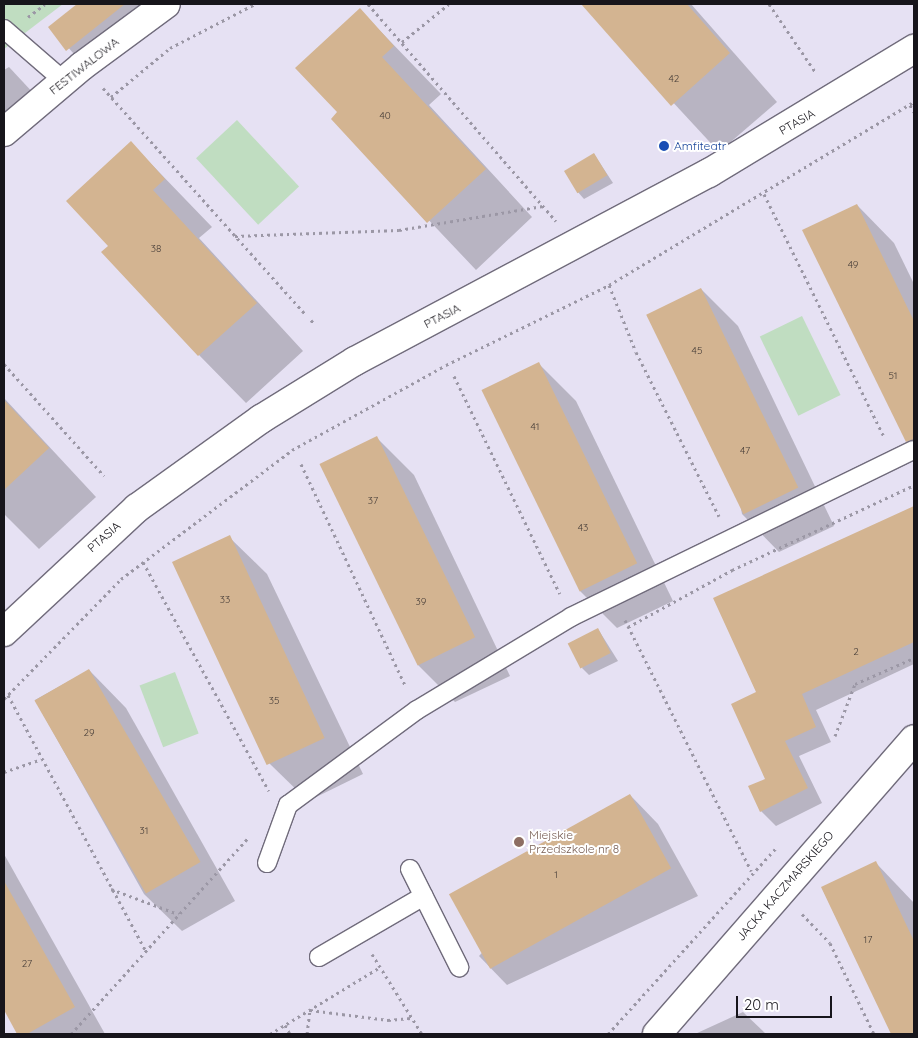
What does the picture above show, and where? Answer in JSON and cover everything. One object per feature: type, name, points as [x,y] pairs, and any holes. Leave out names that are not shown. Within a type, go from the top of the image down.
[{"type":"street","name":"FESTIWALOWA","points":[[4,132],[73,73],[166,4]]},
{"type":"street","name":"PTASIA","points":[[4,632],[137,508],[261,419],[355,361],[578,246],[835,101],[914,50]]},
{"type":"street","name":"JACKA KACZMARSKIEGO","points":[[657,1034],[914,739]]},
{"type":"lane","points":[[4,29],[73,73]]},
{"type":"lane","points":[[267,863],[288,805],[417,710],[571,617],[614,599],[731,539],[914,450]]},
{"type":"lane","points":[[410,869],[459,968]]},
{"type":"lane","points":[[319,957],[424,896]]},
{"type":"path","points":[[111,98],[170,48],[255,4]]},
{"type":"path","points":[[368,4],[578,246]]},
{"type":"path","points":[[402,42],[449,4]]},
{"type":"path","points":[[769,4],[835,101]]},
{"type":"path","points":[[73,73],[111,98],[306,315]]},
{"type":"path","points":[[4,699],[143,562],[292,450],[339,422],[608,285],[764,194],[914,102]]},
{"type":"path","points":[[910,105],[914,112]]},
{"type":"path","points":[[764,194],[895,460]]},
{"type":"path","points":[[235,236],[399,230],[543,206]]},
{"type":"path","points":[[608,285],[636,352],[731,539]]},
{"type":"path","points":[[311,320],[315,325]]},
{"type":"path","points":[[4,364],[104,476]]},
{"type":"path","points":[[454,376],[571,617]]},
{"type":"path","points":[[301,464],[417,710]]},
{"type":"path","points":[[628,627],[732,570],[914,485]]},
{"type":"path","points":[[143,562],[284,817]]},
{"type":"path","points":[[614,599],[751,871]]},
{"type":"path","points":[[835,736],[855,684],[914,658]]},
{"type":"path","points":[[8,695],[110,889],[146,951]]},
{"type":"path","points":[[4,772],[41,759]]},
{"type":"path","points":[[72,1034],[252,834]]},
{"type":"path","points":[[608,1034],[751,871],[785,840]]},
{"type":"path","points":[[110,889],[178,914]]},
{"type":"path","points":[[780,891],[830,943],[874,1034]]},
{"type":"path","points":[[270,1034],[380,967]]},
{"type":"path","points":[[384,974],[422,1034]]},
{"type":"path","points":[[310,1010],[388,1020],[411,1018]]},
{"type":"path","points":[[307,1034],[310,1010]]},
{"type":"path","points":[[285,1025],[290,1034]]},
{"type":"green space","points":[[4,4],[63,4],[4,49]]},
{"type":"green space","points":[[237,120],[299,187],[258,225],[196,158]]},
{"type":"green space","points":[[802,316],[841,395],[798,416],[760,337]]},
{"type":"green space","points":[[175,672],[199,734],[163,747],[140,686]]},
{"type":"building","points":[[77,4],[125,4],[66,51],[48,27]]},
{"type":"building","points":[[581,4],[687,4],[730,53],[671,106]]},
{"type":"building","points":[[360,8],[394,46],[382,57],[486,169],[427,223],[331,119],[337,112],[295,68]]},
{"type":"building","points":[[131,141],[165,179],[153,190],[257,303],[198,356],[101,252],[108,246],[66,201]]},
{"type":"building","points":[[594,153],[607,175],[577,193],[564,171]]},
{"type":"building","points":[[857,204],[914,321],[914,439],[906,442],[802,230]]},
{"type":"building","points":[[701,288],[798,488],[743,514],[646,315]]},
{"type":"building","points":[[539,362],[637,563],[580,591],[481,390]]},
{"type":"building","points":[[4,400],[49,448],[4,490]]},
{"type":"building","points":[[377,436],[475,637],[418,665],[319,464]]},
{"type":"building","points":[[914,506],[914,642],[802,694],[816,727],[785,741],[808,788],[760,812],[748,786],[765,779],[731,704],[756,692],[713,598]]},
{"type":"building","points":[[230,535],[325,738],[267,765],[172,562]]},
{"type":"building","points":[[598,628],[611,653],[580,668],[568,643]]},
{"type":"building","points":[[89,669],[200,862],[146,894],[34,700]]},
{"type":"building","points":[[630,794],[671,868],[490,969],[449,894]]},
{"type":"building","points":[[876,861],[914,941],[914,1034],[891,1034],[821,887]]},
{"type":"building","points":[[4,881],[75,1007],[27,1034],[17,1034],[4,1010]]},
{"type":"place","name":"Amfiteatr","points":[[664,146]]},
{"type":"place","name":"Miejskie Przedszkole nr 8","points":[[519,842]]}]
